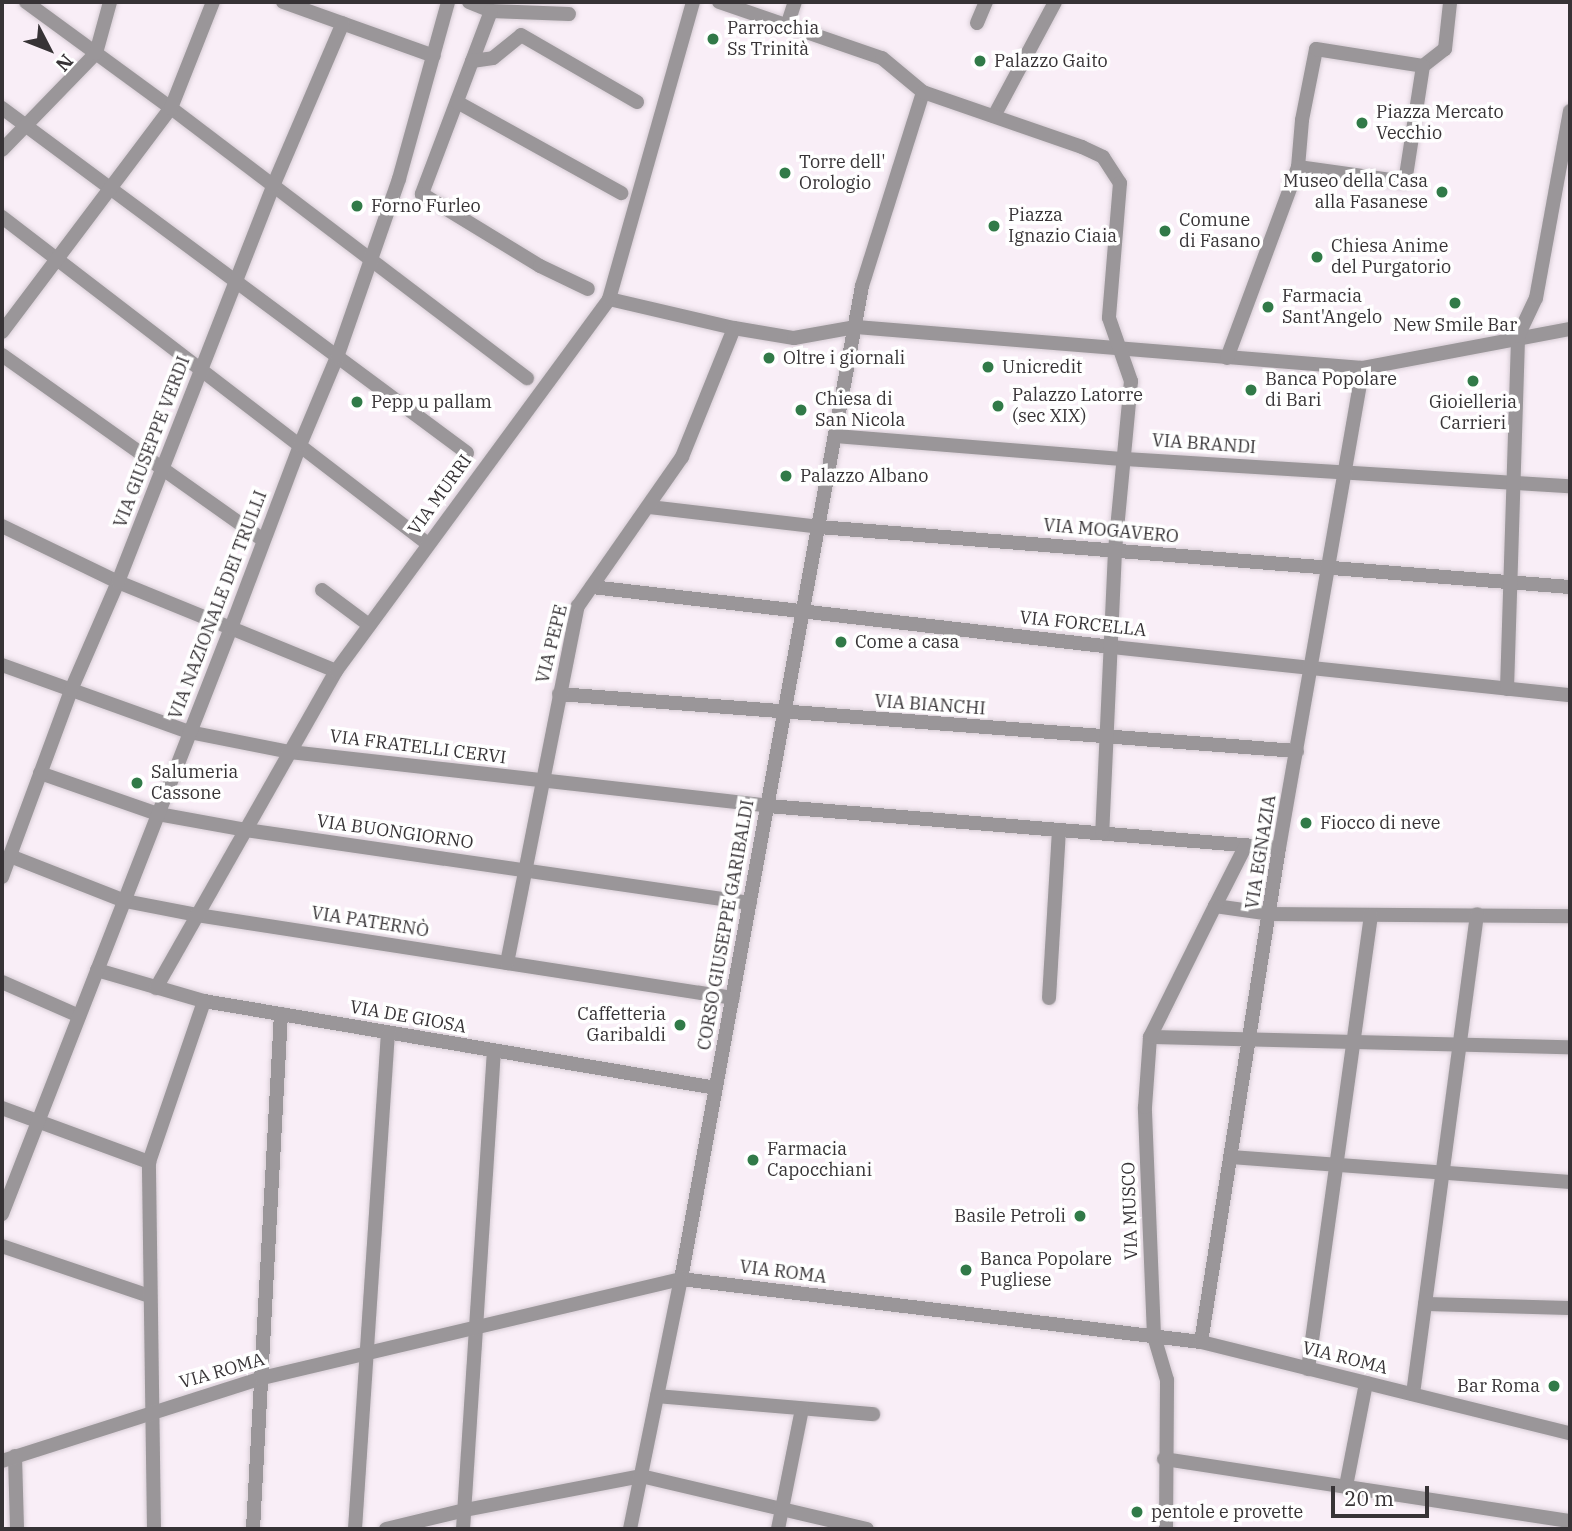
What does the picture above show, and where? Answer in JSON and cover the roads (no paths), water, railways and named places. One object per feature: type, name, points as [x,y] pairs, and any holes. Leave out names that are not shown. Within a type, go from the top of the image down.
[{"type":"street","points":[[26,2],[171,108],[527,378]]},
{"type":"street","points":[[2,149],[96,53],[110,2]]},
{"type":"street","points":[[2,332],[171,108],[213,2]]},
{"type":"street","points":[[283,2],[434,56]]},
{"type":"street","name":"VIA NAZIONALE DEI TRULLI","points":[[2,1214],[300,445],[337,357],[399,179],[448,2]]},
{"type":"street","points":[[469,2],[491,11],[569,14]]},
{"type":"street","name":"VIA MURRI","points":[[156,988],[336,671],[609,299],[693,2]]},
{"type":"street","points":[[719,2],[882,58],[923,92],[1103,157],[1120,183],[1109,318],[1131,381],[1115,551],[1102,833]]},
{"type":"street","points":[[787,26],[795,2]]},
{"type":"street","points":[[977,23],[986,2]]},
{"type":"street","points":[[994,116],[1055,2]]},
{"type":"street","points":[[1297,167],[1405,182],[1423,66],[1445,49],[1450,4]]},
{"type":"street","points":[[491,11],[422,194],[540,266],[588,289]]},
{"type":"street","name":"VIA GIUSEPPE VERDI","points":[[2,877],[71,690],[118,582],[273,186],[343,23]]},
{"type":"street","points":[[472,61],[494,58],[521,35],[637,102]]},
{"type":"street","points":[[1227,358],[1297,167],[1302,120],[1316,48],[1423,66]]},
{"type":"street","points":[[856,327],[862,286],[923,92]]},
{"type":"street","points":[[457,102],[621,193]]},
{"type":"street","points":[[2,107],[467,453]]},
{"type":"street","points":[[1507,689],[1518,336],[1536,298],[1570,111]]},
{"type":"street","points":[[2,218],[428,544]]},
{"type":"street","points":[[609,299],[734,328],[794,338],[856,327],[1363,368],[1518,336],[1570,329]]},
{"type":"street","name":"CORSO GIUSEPPE GARIBALDI","points":[[630,1529],[681,1279],[856,327]]},
{"type":"street","name":"VIA PEPE","points":[[507,963],[578,606],[650,507],[682,457],[734,328]]},
{"type":"street","points":[[2,355],[263,540]]},
{"type":"street","name":"VIA EGNAZIA","points":[[1201,1342],[1271,914],[1279,848],[1347,472],[1363,368]]},
{"type":"street","name":"VIA BRANDI","points":[[836,436],[1124,459],[1570,486]]},
{"type":"street","name":"VIA MOGAVERO","points":[[650,507],[819,527],[1570,587]]},
{"type":"street","points":[[2,526],[118,582],[336,671]]},
{"type":"street","name":"VIA FORCELLA","points":[[592,587],[803,613],[1570,695]]},
{"type":"street","points":[[322,590],[369,625]]},
{"type":"street","name":"VIA FRATELLI CERVI","points":[[2,665],[189,732],[290,751],[768,806],[1279,848]]},
{"type":"street","name":"VIA BIANCHI","points":[[559,694],[1297,751]]},
{"type":"street","name":"VIA BUONGIORNO","points":[[40,773],[158,814],[246,830],[750,903]]},
{"type":"street","points":[[1049,998],[1059,830]]},
{"type":"street","name":"VIA MUSCO","points":[[1166,1529],[1164,1459],[1167,1380],[1154,1336],[1144,1107],[1150,1037],[1246,845]]},
{"type":"street","name":"VIA PATERNÒ","points":[[10,856],[125,901],[197,915],[733,998]]},
{"type":"street","points":[[1215,905],[1271,914],[1570,916]]},
{"type":"street","points":[[1308,1368],[1371,915]]},
{"type":"street","points":[[1413,1394],[1477,915]]},
{"type":"street","name":"VIA DE GIOSA","points":[[97,970],[204,1001],[716,1088]]},
{"type":"street","points":[[2,982],[79,1016]]},
{"type":"street","points":[[154,1529],[149,1162],[204,1001]]},
{"type":"street","points":[[253,1529],[281,1014]]},
{"type":"street","points":[[355,1529],[388,1034]]},
{"type":"street","points":[[1150,1037],[1570,1047]]},
{"type":"street","points":[[463,1529],[494,1052]]},
{"type":"street","points":[[2,1108],[149,1162]]},
{"type":"street","points":[[1231,1157],[1570,1182]]},
{"type":"street","points":[[2,1247],[150,1296]]},
{"type":"street","name":"VIA ROMA","points":[[8,1459],[262,1378],[681,1279],[1201,1342],[1570,1433]]},
{"type":"street","points":[[1425,1304],[1570,1308]]},
{"type":"street","points":[[1346,1486],[1366,1383]]},
{"type":"street","points":[[657,1396],[873,1414]]},
{"type":"street","points":[[778,1529],[802,1409]]},
{"type":"street","points":[[8,1459],[17,1529]]},
{"type":"street","points":[[1164,1459],[1570,1521]]},
{"type":"street","points":[[386,1529],[464,1510],[641,1476],[867,1529]]},
{"type":"place","name":"Parrocchia Ss Trinità","points":[[713,39]]},
{"type":"place","name":"Palazzo Gaito","points":[[980,61]]},
{"type":"place","name":"Piazza Mercato Vecchio","points":[[1362,123]]},
{"type":"place","name":"Torre dell' Orologio","points":[[785,173]]},
{"type":"place","name":"Museo della Casa alla Fasanese","points":[[1442,192]]},
{"type":"place","name":"Forno Furleo","points":[[357,206]]},
{"type":"place","name":"Piazza Ignazio Ciaia","points":[[994,226]]},
{"type":"place","name":"Comune di Fasano","points":[[1165,231]]},
{"type":"place","name":"Chiesa Anime del Purgatorio","points":[[1317,257]]},
{"type":"place","name":"New Smile Bar","points":[[1455,303]]},
{"type":"place","name":"Farmacia Sant'Angelo","points":[[1268,307]]},
{"type":"place","name":"Oltre i giornali","points":[[769,358]]},
{"type":"place","name":"Unicredit","points":[[988,367]]},
{"type":"place","name":"Gioielleria Carrieri","points":[[1473,381]]},
{"type":"place","name":"Banca Popolare di Bari","points":[[1251,390]]},
{"type":"place","name":"Pepp u pallam","points":[[357,402]]},
{"type":"place","name":"Palazzo Latorre (sec XIX)","points":[[998,406]]},
{"type":"place","name":"Chiesa di San Nicola","points":[[801,410]]},
{"type":"place","name":"Palazzo Albano","points":[[786,476]]},
{"type":"place","name":"Come a casa","points":[[841,642]]},
{"type":"place","name":"Salumeria Cassone","points":[[137,783]]},
{"type":"place","name":"Fiocco di neve","points":[[1306,823]]},
{"type":"place","name":"Caffetteria Garibaldi","points":[[680,1025]]},
{"type":"place","name":"Farmacia Capocchiani","points":[[753,1160]]},
{"type":"place","name":"Basile Petroli","points":[[1080,1216]]},
{"type":"place","name":"Banca Popolare Pugliese","points":[[966,1270]]},
{"type":"place","name":"Bar Roma","points":[[1554,1386]]},
{"type":"place","name":"pentole e provette","points":[[1137,1512]]}]
